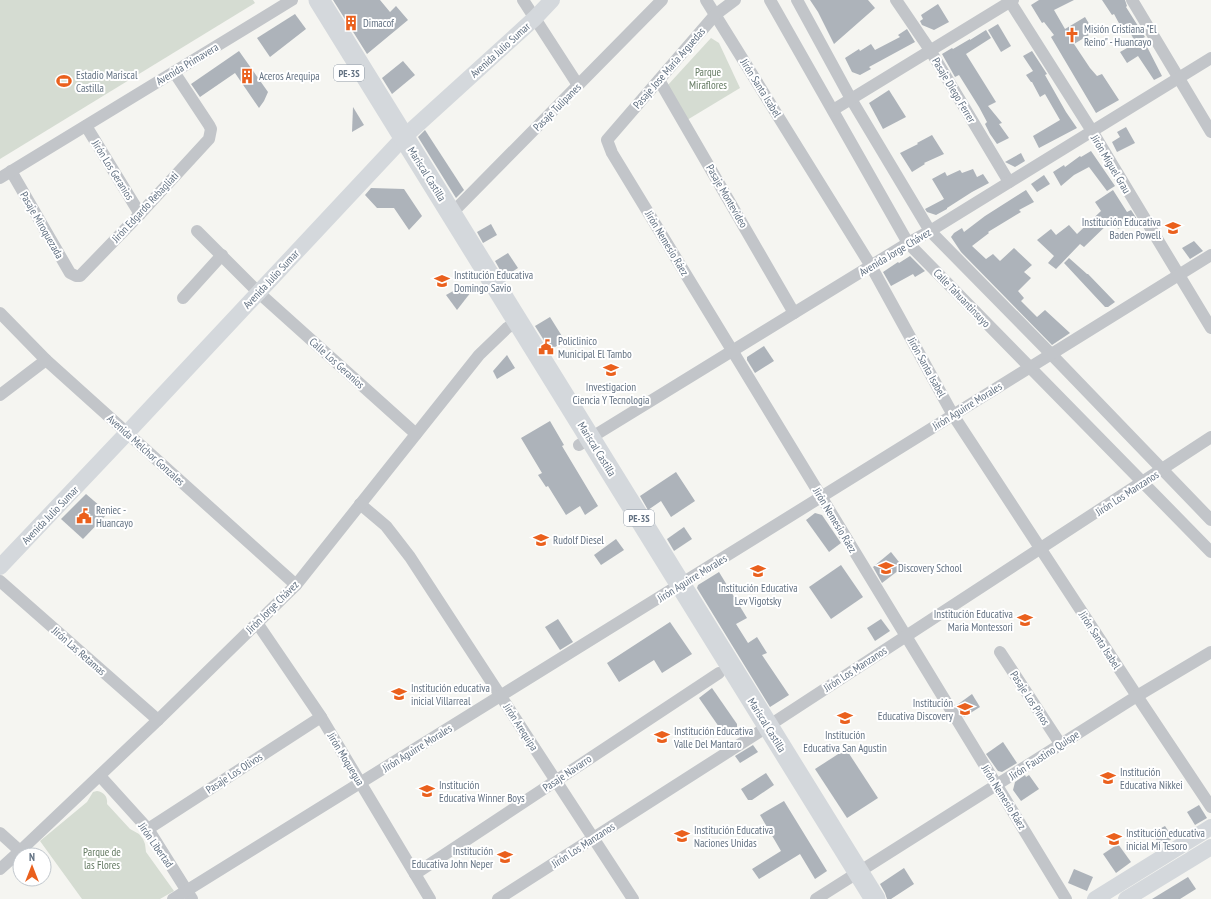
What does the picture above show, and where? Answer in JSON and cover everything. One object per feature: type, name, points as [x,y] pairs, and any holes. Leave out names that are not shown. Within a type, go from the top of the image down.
[{"type":"highway","name":"PE-3S","points":[[303,0],[400,141]]},
{"type":"highway","name":"Mariscal Castilla","points":[[318,0],[400,141],[852,876],[875,899]]},
{"type":"highway","name":"Mariscal Castilla","points":[[400,141],[451,214],[513,325]]},
{"type":"highway","name":"Mariscal Castilla","points":[[675,588],[719,673],[762,730]]},
{"type":"highway","name":"Mariscal Castilla","points":[[852,876],[857,899]]},
{"type":"street","name":"Avenida Primavera","points":[[0,178],[292,0]]},
{"type":"street","points":[[523,0],[578,85]]},
{"type":"street","name":"Avenida Julio Sumar","points":[[0,567],[128,433],[400,141],[552,0]]},
{"type":"street","name":"Pasaje Tulipanes","points":[[451,214],[662,0]]},
{"type":"street","name":"Jirón Santa Isabel","points":[[706,0],[871,266],[953,415],[1211,807]]},
{"type":"street","name":"Pasaje Jose Maria Arguedas","points":[[607,140],[715,15],[735,0]]},
{"type":"street","name":"Calle Tahuantinsuyo","points":[[770,0],[908,243],[1211,552]]},
{"type":"street","points":[[797,0],[851,99],[930,231],[1211,520]]},
{"type":"street","name":"Pasaje Diego Ferrer","points":[[896,0],[930,50],[1009,182]]},
{"type":"street","points":[[1132,0],[1211,132]]},
{"type":"street","points":[[832,110],[1011,1]]},
{"type":"street","name":"Jirón Miguel Grau","points":[[1011,1],[1211,328]]},
{"type":"street","name":"Avenida Jorge Chávez","points":[[585,441],[1211,58]]},
{"type":"street","name":"Jirón Edgardo Rebagliati","points":[[76,276],[80,276],[140,214],[209,138],[210,125],[174,72]]},
{"type":"street","name":"Pasaje Montevideo","points":[[659,80],[794,313]]},
{"type":"street","name":"Jirón Los Geranios","points":[[86,126],[140,214]]},
{"type":"street","name":"Jirón Nemesio Ráez","points":[[607,140],[612,153],[1066,899]]},
{"type":"street","name":"Pasaje Miroquezada","points":[[11,171],[70,273],[76,276]]},
{"type":"street","name":"Calle Los Geranios","points":[[197,231],[258,293],[416,434]]},
{"type":"street","points":[[183,298],[222,255]]},
{"type":"street","name":"Jirón Aguirre Morales","points":[[173,899],[189,895],[360,783],[1211,255]]},
{"type":"street","name":"Avenida Melchor Gonzales","points":[[0,313],[46,360],[296,585]]},
{"type":"street","name":"Jirón Jorge Chávez","points":[[24,847],[100,776],[296,585],[479,355],[513,325]]},
{"type":"street","points":[[0,395],[46,360]]},
{"type":"street","name":"Jirón Los Manzanos","points":[[498,899],[762,730],[1211,437]]},
{"type":"street","name":"Jirón Arequipa","points":[[360,504],[386,526],[410,557],[633,899]]},
{"type":"street","name":"Jirón Las Retamas","points":[[0,581],[158,720]]},
{"type":"street","name":"Jirón Moquegua","points":[[257,623],[321,717],[430,899]]},
{"type":"street","name":"Pasaje Los Pinos","points":[[1000,652],[1061,745]]},
{"type":"street","name":"Jirón Faustino Quispe","points":[[816,899],[1138,696],[1211,652]]},
{"type":"street","name":"Pasaje Navarro","points":[[415,874],[719,673]]},
{"type":"street","name":"Pasaje Los Olivos","points":[[148,829],[321,717]]},
{"type":"street","name":"Jirón Libertad","points":[[100,776],[148,829],[189,895]]},
{"type":"street","points":[[1095,899],[1211,827]]},
{"type":"street","points":[[0,833],[16,847]]},
{"type":"street","points":[[1126,899],[1211,847]]},
{"type":"street","name":"Jirón Jorge Chávez","points":[[0,869],[12,858]]},
{"type":"green space","name":"Estadio Mariscal Castilla","points":[[0,0],[253,0],[255,3],[0,159]]},
{"type":"green space","name":"Parque Miraflores","points":[[711,38],[719,43],[740,88],[687,120],[667,86]]},
{"type":"green space","name":"Parque de las Flores","points":[[93,792],[102,792],[107,799],[107,804],[130,829],[139,834],[145,844],[146,852],[174,891],[160,899],[82,899],[52,858],[52,847],[44,847],[40,841],[87,802]]},
{"type":"building","points":[[333,0],[380,0],[390,12],[396,6],[408,20],[367,54]]},
{"type":"building","points":[[810,0],[868,0],[875,8],[834,44],[818,12]]},
{"type":"building","points":[[1039,0],[1074,0],[1054,10],[1065,29],[1085,17],[1094,32],[1074,44],[1097,76],[1102,74],[1119,100],[1096,113],[1051,37],[1054,35],[1044,22],[1042,23],[1031,5]]},
{"type":"building","points":[[1102,0],[1125,0],[1126,7],[1145,37],[1135,42],[1126,24],[1121,27],[1114,14],[1112,15]]},
{"type":"building","points":[[938,4],[949,22],[934,30],[922,25],[920,21],[923,19],[921,15]]},
{"type":"building","points":[[295,14],[306,29],[270,57],[257,38]]},
{"type":"building","points":[[998,24],[1011,46],[1001,52],[988,30]]},
{"type":"building","points":[[907,29],[915,42],[869,67],[871,69],[860,75],[852,72],[845,58],[859,49],[860,51],[871,44],[875,50],[900,37],[898,35]]},
{"type":"building","points":[[986,30],[991,38],[966,54],[996,102],[988,106],[1002,123],[999,124],[1009,138],[997,144],[985,124],[987,122],[979,107],[959,75],[955,77],[942,54]]},
{"type":"building","points":[[1143,39],[1162,76],[1154,80],[1138,56],[1127,63],[1120,52]]},
{"type":"building","points":[[239,51],[268,92],[259,108],[235,73],[200,97],[191,84]]},
{"type":"building","points":[[1032,51],[1047,74],[1045,75],[1066,112],[1077,128],[1039,148],[1033,136],[1060,120],[1045,94],[1040,97],[1032,82],[1026,75],[1033,71],[1023,56]]},
{"type":"building","points":[[403,61],[415,75],[392,94],[382,78]]},
{"type":"building","points":[[889,90],[906,117],[883,129],[869,103]]},
{"type":"building","points":[[353,107],[364,125],[352,132]]},
{"type":"building","points":[[1126,127],[1135,143],[1117,152],[1112,142],[1120,137],[1117,132]]},
{"type":"building","points":[[425,130],[464,190],[456,198],[418,137]]},
{"type":"building","points":[[932,135],[944,154],[924,163],[925,164],[912,172],[900,153]]},
{"type":"building","points":[[1091,151],[1115,186],[1107,191],[1089,167],[1074,175],[1061,186],[1053,172],[1064,165],[1065,167],[1080,156],[1081,157]]},
{"type":"building","points":[[1021,153],[1025,161],[1015,167],[1005,162]]},
{"type":"building","points":[[973,169],[977,177],[983,174],[989,183],[936,215],[927,212],[925,209],[944,199],[932,179],[945,172],[947,176],[960,170],[962,173]]},
{"type":"building","points":[[1044,175],[1050,184],[1037,192],[1031,184]]},
{"type":"building","points":[[371,188],[404,189],[422,216],[409,230],[394,208],[377,208],[365,195]]},
{"type":"building","points":[[1026,190],[1034,202],[1019,210],[1021,212],[988,232],[989,233],[972,246],[986,259],[993,254],[1000,261],[1014,248],[1032,265],[1024,272],[1031,278],[1018,291],[1024,298],[1021,301],[1037,317],[1045,310],[1070,333],[1052,345],[961,252],[951,237],[962,228],[964,232],[985,216]]},
{"type":"building","points":[[1113,190],[1127,212],[1131,210],[1137,219],[1118,229],[1112,220],[1084,247],[1080,244],[1056,269],[1048,263],[1054,256],[1037,240],[1051,229],[1056,235],[1069,225],[1077,234],[1101,211],[1095,202]]},
{"type":"building","points":[[491,224],[497,235],[483,243],[477,232]]},
{"type":"building","points":[[1194,241],[1203,251],[1190,259],[1182,248]]},
{"type":"building","points":[[508,253],[518,268],[504,277],[495,261]]},
{"type":"building","points":[[910,256],[925,271],[915,277],[913,274],[891,286],[883,272]]},
{"type":"building","points":[[1069,258],[1088,274],[1115,302],[1108,307],[1105,307],[1064,263]]},
{"type":"building","points":[[466,284],[471,292],[457,310],[446,295]]},
{"type":"building","points":[[550,317],[565,341],[550,350],[535,326]]},
{"type":"building","points":[[764,346],[774,361],[755,373],[747,360],[747,357]]},
{"type":"building","points":[[507,355],[515,368],[497,379],[493,371]]},
{"type":"building","points":[[550,421],[564,445],[562,446],[598,506],[585,515],[580,506],[566,515],[548,486],[546,487],[538,475],[542,473],[521,438]]},
{"type":"building","points":[[676,472],[695,501],[671,517],[661,501],[648,510],[640,496]]},
{"type":"building","name":"Reniec - Huancayo","points":[[86,494],[108,513],[83,539],[61,519]]},
{"type":"building","points":[[815,513],[822,515],[841,543],[829,552],[806,520]]},
{"type":"building","points":[[684,527],[692,539],[674,551],[667,539]]},
{"type":"building","points":[[616,539],[624,550],[601,565],[594,555]]},
{"type":"building","name":"Discovery School","points":[[891,552],[903,567],[882,583],[873,567]]},
{"type":"building","points":[[841,565],[863,597],[831,619],[809,587]]},
{"type":"building","points":[[719,572],[747,618],[736,624],[748,643],[757,637],[767,653],[762,655],[789,695],[770,707],[697,588],[698,585]]},
{"type":"building","points":[[558,619],[573,642],[560,650],[545,627]]},
{"type":"building","points":[[881,619],[890,631],[875,641],[867,628]]},
{"type":"building","points":[[670,622],[692,654],[662,673],[654,660],[619,682],[607,663]]},
{"type":"building","points":[[712,688],[737,724],[737,729],[726,737],[699,698]]},
{"type":"building","points":[[972,694],[980,707],[964,717],[957,705]]},
{"type":"building","points":[[1003,742],[1017,763],[1002,772],[998,771],[986,754]]},
{"type":"building","points":[[753,745],[758,752],[740,763],[735,756]]},
{"type":"building","points":[[846,749],[878,798],[847,818],[815,769]]},
{"type":"building","points":[[766,773],[774,785],[752,800],[748,800],[741,789]]},
{"type":"building","points":[[1025,775],[1026,777],[1029,775],[1039,789],[1021,801],[1013,790],[1015,782]]},
{"type":"building","points":[[784,801],[827,871],[815,879],[800,854],[759,879],[752,869],[781,851],[760,815]]},
{"type":"building","points":[[1199,805],[1207,818],[1195,825],[1187,812]]},
{"type":"building","points":[[1165,826],[1173,838],[1160,846],[1152,833]]},
{"type":"building","points":[[1118,844],[1131,862],[1116,873],[1103,854]]},
{"type":"building","points":[[904,868],[914,884],[891,899],[887,899],[880,884]]},
{"type":"building","points":[[1074,869],[1093,877],[1087,891],[1068,883]]},
{"type":"building","points":[[1188,877],[1196,889],[1180,899],[1152,899]]},
{"type":"place","name":"Dimacof","points":[[351,23]]},
{"type":"place","name":"Misión Cristiana \"El Reino\" - Huancayo","points":[[1072,35]]},
{"type":"place","name":"Aceros Arequipa","points":[[247,76]]},
{"type":"place","name":"Estadio Mariscal Castilla","points":[[64,81]]},
{"type":"place","name":"Institución Educativa Baden Powell","points":[[1173,228]]},
{"type":"place","name":"Institución Educativa Domingo Savio","points":[[442,281]]},
{"type":"place","name":"Policlinico Municipal El Tambo","points":[[546,347]]},
{"type":"place","name":"Investigacion Ciencia Y Tecnologia","points":[[611,370]]},
{"type":"place","name":"Reniec - Huancayo","points":[[84,516]]},
{"type":"place","name":"Rudolf Diesel","points":[[541,540]]},
{"type":"place","name":"Discovery School","points":[[886,568]]},
{"type":"place","name":"Institución Educativa Lev Vigotsky","points":[[758,571]]},
{"type":"place","name":"Institución Educativa Maria Montessori","points":[[1025,620]]},
{"type":"place","name":"Institución educativa inicial Villarreal","points":[[399,694]]},
{"type":"place","name":"Institución Educativa Discovery","points":[[965,709]]},
{"type":"place","name":"Institución Educativa San Agustin","points":[[845,718]]},
{"type":"place","name":"Institución Educativa Valle Del Mantaro","points":[[662,737]]},
{"type":"place","name":"Institución Educativa Nikkei","points":[[1108,778]]},
{"type":"place","name":"Institución Educativa Winner Boys","points":[[427,791]]},
{"type":"place","name":"Institución Educativa Naciones Unidas","points":[[682,836]]},
{"type":"place","name":"Institución educativa inicial Mi Tesoro","points":[[1114,839]]},
{"type":"place","name":"Institución Educativa John Neper","points":[[505,857]]}]
